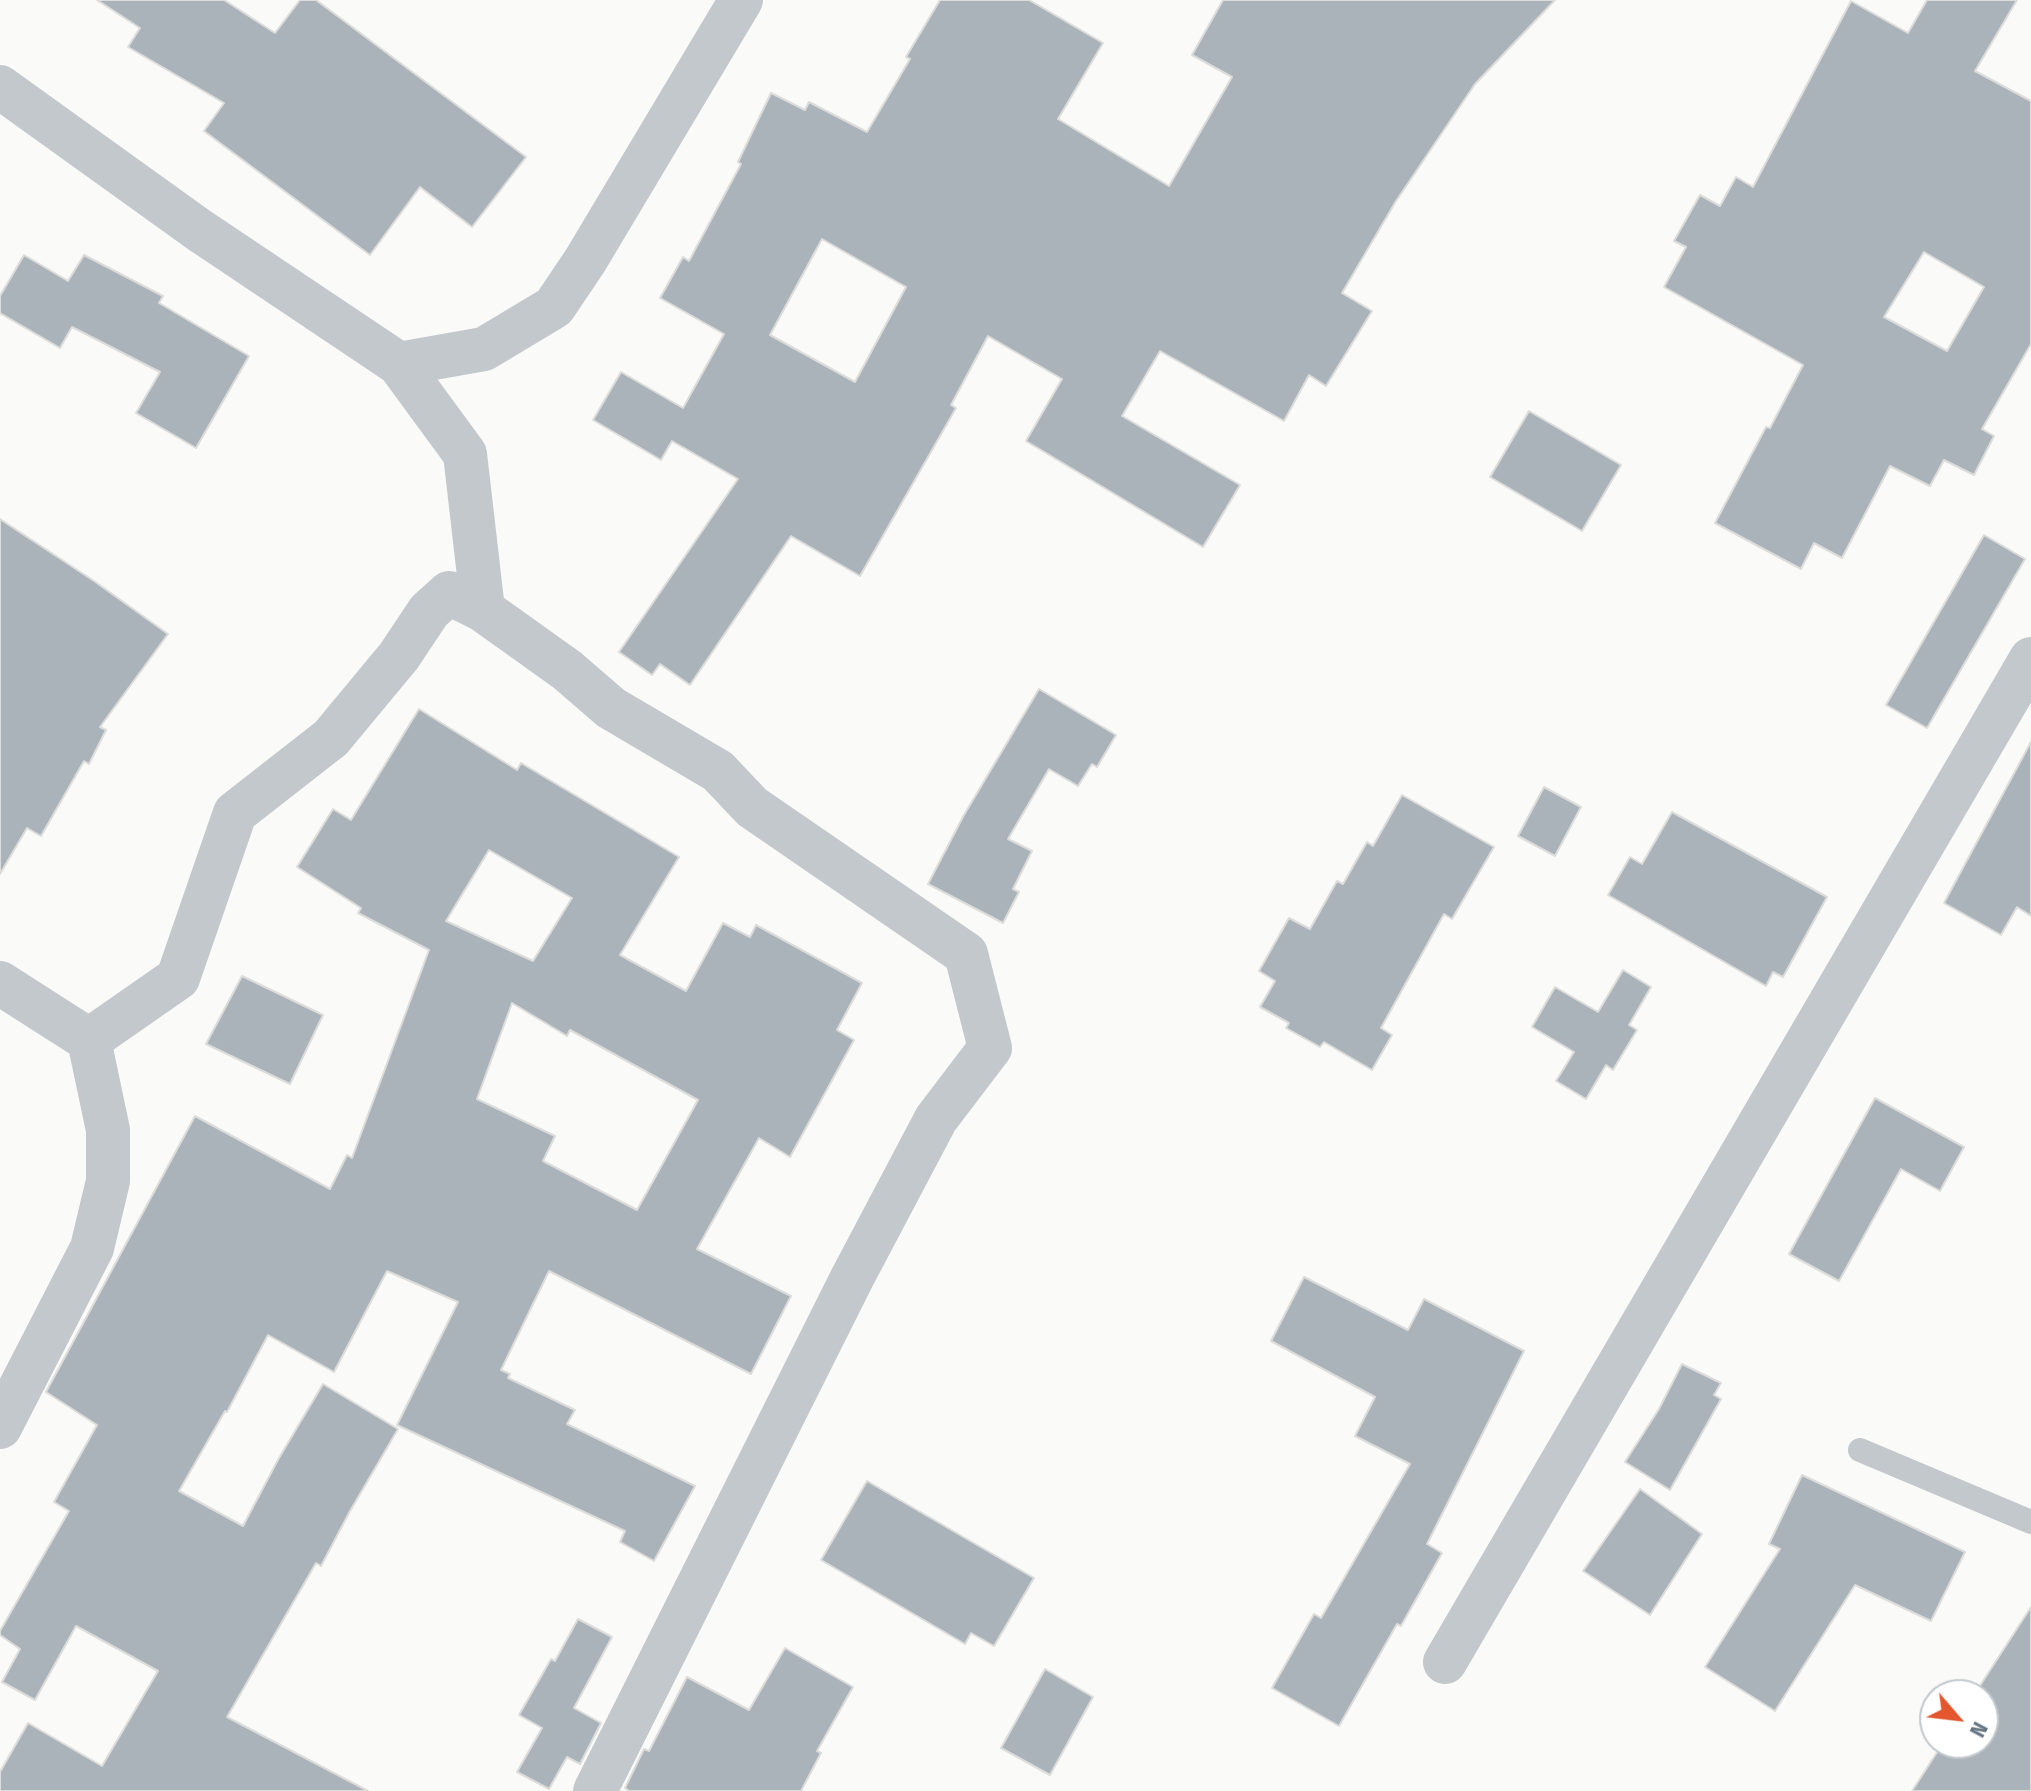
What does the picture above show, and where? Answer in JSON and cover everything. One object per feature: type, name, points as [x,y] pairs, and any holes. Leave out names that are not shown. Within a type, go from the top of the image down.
[{"type":"street","points":[[399,364],[484,349],[554,307],[585,261],[741,0]]},
{"type":"street","points":[[0,87],[199,230],[399,364],[465,454],[483,610]]},
{"type":"street","points":[[89,1040],[178,978],[235,813],[331,738],[399,656],[429,611],[449,593],[483,610],[567,670],[611,708],[718,771],[752,807],[966,954],[990,1048],[936,1119],[859,1265],[595,1791]]},
{"type":"street","points":[[1445,1662],[2031,659]]},
{"type":"street","points":[[0,983],[89,1040],[108,1130],[108,1181],[92,1248],[0,1427]]},
{"type":"lane","points":[[1860,1450],[2031,1522]]},
{"type":"building","points":[[97,0],[224,0],[275,33],[300,0],[316,0],[526,157],[472,227],[420,187],[370,255],[204,131],[224,103],[128,47],[140,28]]},
{"type":"building","points":[[940,0],[1029,0],[1103,43],[1058,119],[1169,186],[1232,77],[1192,55],[1223,0],[1555,0],[1475,84],[1396,201],[1342,293],[1372,311],[1326,386],[1309,375],[1284,421],[1160,351],[1122,416],[1240,485],[1203,547],[1026,441],[1062,379],[988,336],[951,405],[956,408],[860,576],[791,536],[690,685],[660,664],[652,675],[619,652],[738,479],[672,441],[661,460],[593,420],[621,372],[683,408],[724,334],[660,298],[683,257],[689,261],[741,164],[738,162],[771,93],[805,110],[809,102],[867,132],[910,59],[906,57]],"holes":[[[822,239],[906,287],[855,382],[770,335]]]},
{"type":"building","points":[[1927,0],[2017,0],[1975,71],[2031,101],[2031,344],[1982,429],[1994,436],[1974,475],[1944,460],[1930,486],[1890,466],[1842,558],[1814,543],[1801,569],[1715,523],[1803,365],[1664,287],[1686,247],[1674,241],[1700,195],[1720,206],[1736,177],[1753,187],[1851,1],[1908,33]],"holes":[[[1924,252],[1984,287],[1947,351],[1884,317]]]},
{"type":"building","points":[[24,255],[68,281],[84,255],[163,296],[159,303],[249,356],[196,448],[136,413],[160,372],[72,327],[60,348],[0,313],[0,296]]},
{"type":"building","points":[[1529,411],[1621,465],[1582,531],[1490,477]]},
{"type":"building","points":[[0,519],[168,634],[100,727],[106,730],[89,764],[84,761],[41,836],[27,828],[0,874]]},
{"type":"building","points":[[1984,535],[2025,559],[1927,728],[1886,705]]},
{"type":"building","points":[[1039,689],[1116,735],[1097,767],[1092,764],[1078,786],[1049,769],[1008,839],[1032,851],[1013,889],[1019,892],[1003,923],[928,884],[964,815]]},
{"type":"building","points":[[419,709],[517,770],[521,763],[679,857],[620,955],[686,991],[723,923],[750,937],[756,925],[862,983],[837,1030],[854,1040],[790,1157],[759,1138],[697,1249],[791,1296],[751,1374],[549,1271],[501,1370],[510,1374],[508,1378],[575,1410],[567,1424],[695,1486],[654,1561],[620,1542],[625,1531],[397,1425],[458,1302],[387,1271],[334,1372],[268,1335],[227,1412],[179,1491],[243,1526],[323,1384],[398,1429],[321,1566],[316,1563],[227,1717],[368,1791],[0,1791],[0,1772],[28,1723],[102,1766],[158,1671],[76,1626],[35,1700],[2,1682],[20,1649],[0,1635],[0,1631],[69,1511],[54,1502],[97,1425],[46,1392],[195,1116],[330,1189],[347,1155],[352,1158],[429,950],[358,913],[361,908],[297,867],[333,809],[351,820]],"holes":[[[489,850],[572,898],[533,961],[446,921]],[[512,1003],[567,1036],[570,1030],[698,1100],[637,1210],[543,1161],[555,1136],[477,1099]]]},
{"type":"building","points":[[2031,742],[2031,916],[2017,907],[2001,935],[1944,903]]},
{"type":"building","points":[[1544,787],[1581,807],[1555,856],[1518,836]]},
{"type":"building","points":[[1402,795],[1494,847],[1452,919],[1444,914],[1381,1028],[1392,1035],[1372,1070],[1324,1042],[1320,1047],[1286,1028],[1289,1023],[1260,1007],[1275,981],[1259,971],[1289,918],[1310,929],[1337,881],[1343,884],[1367,842],[1373,846]]},
{"type":"building","points":[[1672,812],[1827,897],[1783,977],[1773,972],[1766,986],[1608,895],[1630,857],[1642,864]]},
{"type":"building","points":[[1623,970],[1651,987],[1629,1025],[1637,1030],[1613,1070],[1606,1065],[1586,1099],[1556,1081],[1574,1052],[1532,1027],[1555,987],[1598,1012]]},
{"type":"building","points":[[242,976],[323,1015],[290,1084],[206,1044]]},
{"type":"building","points":[[1875,1098],[1964,1147],[1940,1191],[1901,1169],[1839,1281],[1789,1254]]},
{"type":"building","points":[[1304,1277],[1408,1330],[1424,1299],[1524,1351],[1427,1544],[1442,1553],[1339,1726],[1272,1688],[1314,1614],[1321,1618],[1410,1464],[1355,1436],[1375,1397],[1271,1341]]},
{"type":"building","points":[[1682,1364],[1721,1383],[1714,1395],[1721,1399],[1670,1490],[1625,1462],[1659,1409]]},
{"type":"building","points":[[1802,1475],[1965,1552],[1931,1621],[1855,1585],[1775,1711],[1705,1667],[1780,1549],[1769,1544]]},
{"type":"building","points":[[867,1481],[1034,1578],[994,1646],[971,1633],[965,1644],[821,1560]]},
{"type":"building","points":[[1640,1489],[1702,1534],[1650,1615],[1583,1571]]},
{"type":"building","points":[[2031,1607],[2031,1791],[1912,1791],[1933,1759],[1999,1759],[1999,1679],[1984,1679]]},
{"type":"building","points":[[578,1619],[612,1637],[574,1708],[601,1723],[580,1764],[567,1757],[549,1789],[517,1772],[542,1728],[519,1715]]},
{"type":"building","points":[[785,1648],[853,1687],[817,1751],[821,1753],[801,1791],[629,1791],[625,1788],[644,1749],[649,1751],[687,1677],[749,1710]]},
{"type":"building","points":[[1045,1669],[1093,1697],[1050,1775],[1001,1748]]}]
